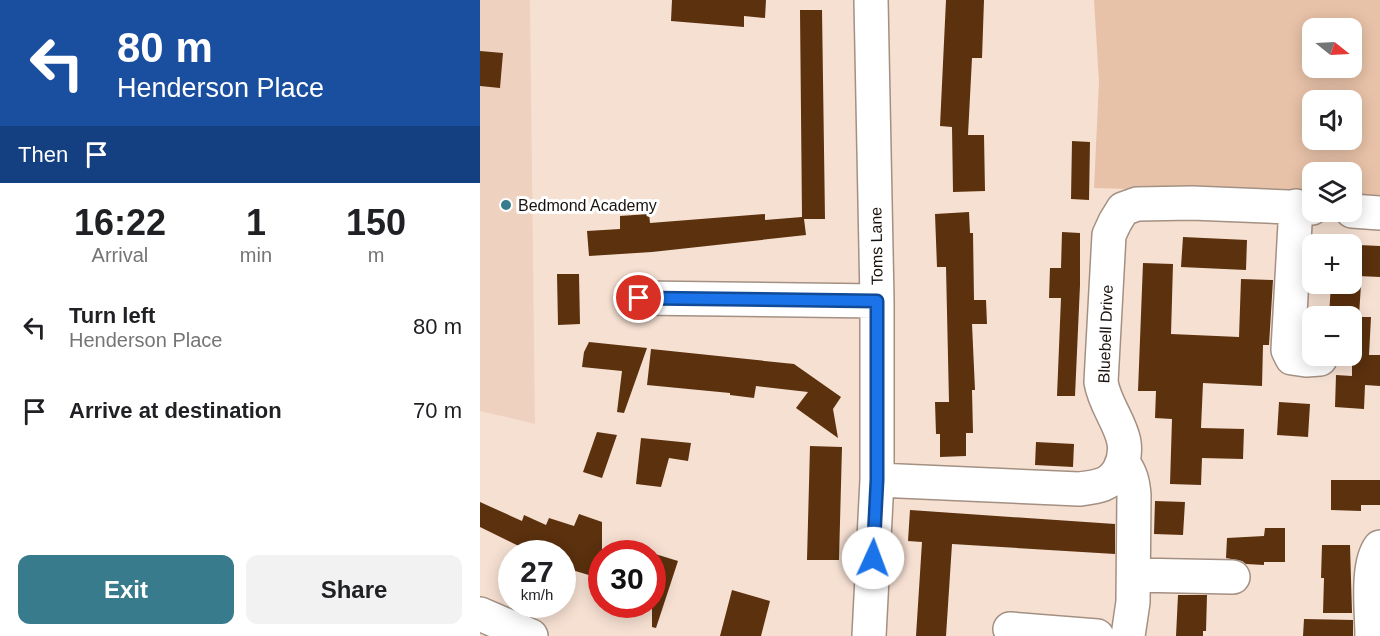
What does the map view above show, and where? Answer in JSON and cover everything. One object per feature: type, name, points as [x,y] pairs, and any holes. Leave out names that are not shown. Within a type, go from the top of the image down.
[{"type":"street","name":"Toms Lane","points":[[869,636],[877,480],[877,301],[871,0]]},
{"type":"street","name":"Bluebell Drive","points":[[1118,636],[1133,602],[1134,575],[1133,480],[1123,463],[1125,442],[1103,393],[1101,382],[1109,235],[1114,222],[1123,209],[1137,204],[1302,207]]},
{"type":"street","points":[[1362,212],[1380,213]]},
{"type":"street","points":[[1302,222],[1288,350],[1292,358],[1302,359]]},
{"type":"street","points":[[639,298],[877,301]]},
{"type":"street","points":[[877,480],[1079,489],[1098,487],[1108,483],[1123,463]]},
{"type":"street","points":[[1372,636],[1372,566],[1375,554],[1380,547]]},
{"type":"street","points":[[1134,575],[1233,577]]},
{"type":"street","points":[[480,614],[528,635]]},
{"type":"street","points":[[1010,624],[1118,636]]},
{"type":"shaded area","name":"Bedmond Academy","points":[[480,0],[530,0],[535,424],[480,411]]},
{"type":"shaded area","points":[[1094,0],[1380,0],[1380,197],[1362,196],[1362,162],[1302,162],[1302,194],[1094,188],[1099,82]]},
{"type":"building","points":[[672,0],[766,0],[765,18],[744,16],[744,27],[671,21]]},
{"type":"building","points":[[946,0],[984,0],[982,58],[972,58],[968,135],[984,135],[985,191],[953,192],[952,127],[940,126]]},
{"type":"building","points":[[800,10],[822,10],[825,219],[804,219],[806,235],[652,252],[589,256],[587,231],[620,229],[620,216],[649,214],[650,223],[765,214],[765,220],[802,217]]},
{"type":"building","points":[[480,51],[503,53],[500,88],[480,86]]},
{"type":"building","points":[[1072,141],[1090,142],[1089,200],[1071,199]]},
{"type":"building","points":[[969,212],[970,233],[973,233],[974,300],[986,300],[987,324],[972,324],[975,390],[972,390],[973,433],[966,433],[966,456],[940,457],[940,434],[936,434],[935,402],[949,402],[946,267],[937,267],[935,214]]},
{"type":"building","points":[[1062,232],[1080,233],[1075,396],[1057,396],[1061,298],[1049,298],[1050,268],[1061,268]]},
{"type":"building","points":[[1183,237],[1247,240],[1246,270],[1181,267]]},
{"type":"building","points":[[1362,245],[1380,246],[1380,277],[1362,276]]},
{"type":"building","points":[[1143,263],[1173,264],[1171,334],[1239,337],[1241,279],[1273,280],[1269,345],[1263,345],[1262,386],[1203,383],[1201,428],[1244,429],[1243,459],[1202,458],[1201,485],[1170,484],[1172,419],[1155,418],[1156,391],[1138,391]]},
{"type":"building","points":[[557,274],[579,274],[580,324],[558,325]]},
{"type":"building","points":[[1330,294],[1360,294],[1360,306],[1330,306]]},
{"type":"building","points":[[1362,317],[1371,317],[1369,355],[1380,355],[1380,386],[1365,385],[1364,409],[1335,407],[1336,375],[1352,376],[1352,366],[1362,366]]},
{"type":"building","points":[[589,342],[647,348],[624,413],[617,412],[622,371],[582,367],[584,352]]},
{"type":"building","points":[[651,349],[794,364],[841,397],[833,409],[838,438],[796,408],[808,392],[756,386],[754,398],[730,395],[730,393],[647,385]]},
{"type":"building","points":[[1279,402],[1310,404],[1308,437],[1277,435]]},
{"type":"building","points":[[597,432],[617,435],[602,478],[583,472]]},
{"type":"building","points":[[641,438],[691,443],[688,461],[669,458],[661,487],[636,484]]},
{"type":"building","points":[[1036,442],[1074,444],[1073,467],[1035,465]]},
{"type":"building","points":[[810,446],[842,447],[839,560],[807,560]]},
{"type":"building","points":[[1331,480],[1380,480],[1380,505],[1361,505],[1361,511],[1331,510]]},
{"type":"building","points":[[1155,501],[1185,502],[1183,535],[1154,534]]},
{"type":"building","points":[[480,502],[522,521],[524,515],[546,525],[549,518],[574,526],[579,514],[602,522],[602,540],[588,540],[588,575],[576,571],[576,540],[506,540],[480,527]]},
{"type":"building","points":[[910,510],[1115,524],[1115,554],[952,544],[946,636],[916,636],[922,542],[908,541]]},
{"type":"building","points":[[1265,528],[1285,528],[1285,562],[1264,562],[1264,565],[1246,564],[1226,558],[1227,538],[1264,536]]},
{"type":"building","points":[[1322,545],[1350,545],[1352,613],[1323,613]]},
{"type":"building","points":[[666,557],[678,561],[666,598]]},
{"type":"building","points":[[732,590],[770,601],[761,636],[720,636]]},
{"type":"building","points":[[1178,595],[1207,595],[1206,631],[1203,631],[1203,636],[1176,636]]},
{"type":"building","points":[[652,618],[659,618],[656,628],[652,627]]},
{"type":"building","points":[[1304,619],[1353,620],[1353,636],[1303,636]]},
{"type":"place","name":"Bedmond Academy","points":[[506,205]]},
{"type":"route","points":[[639,298],[877,301],[877,480],[873,558]]}]
